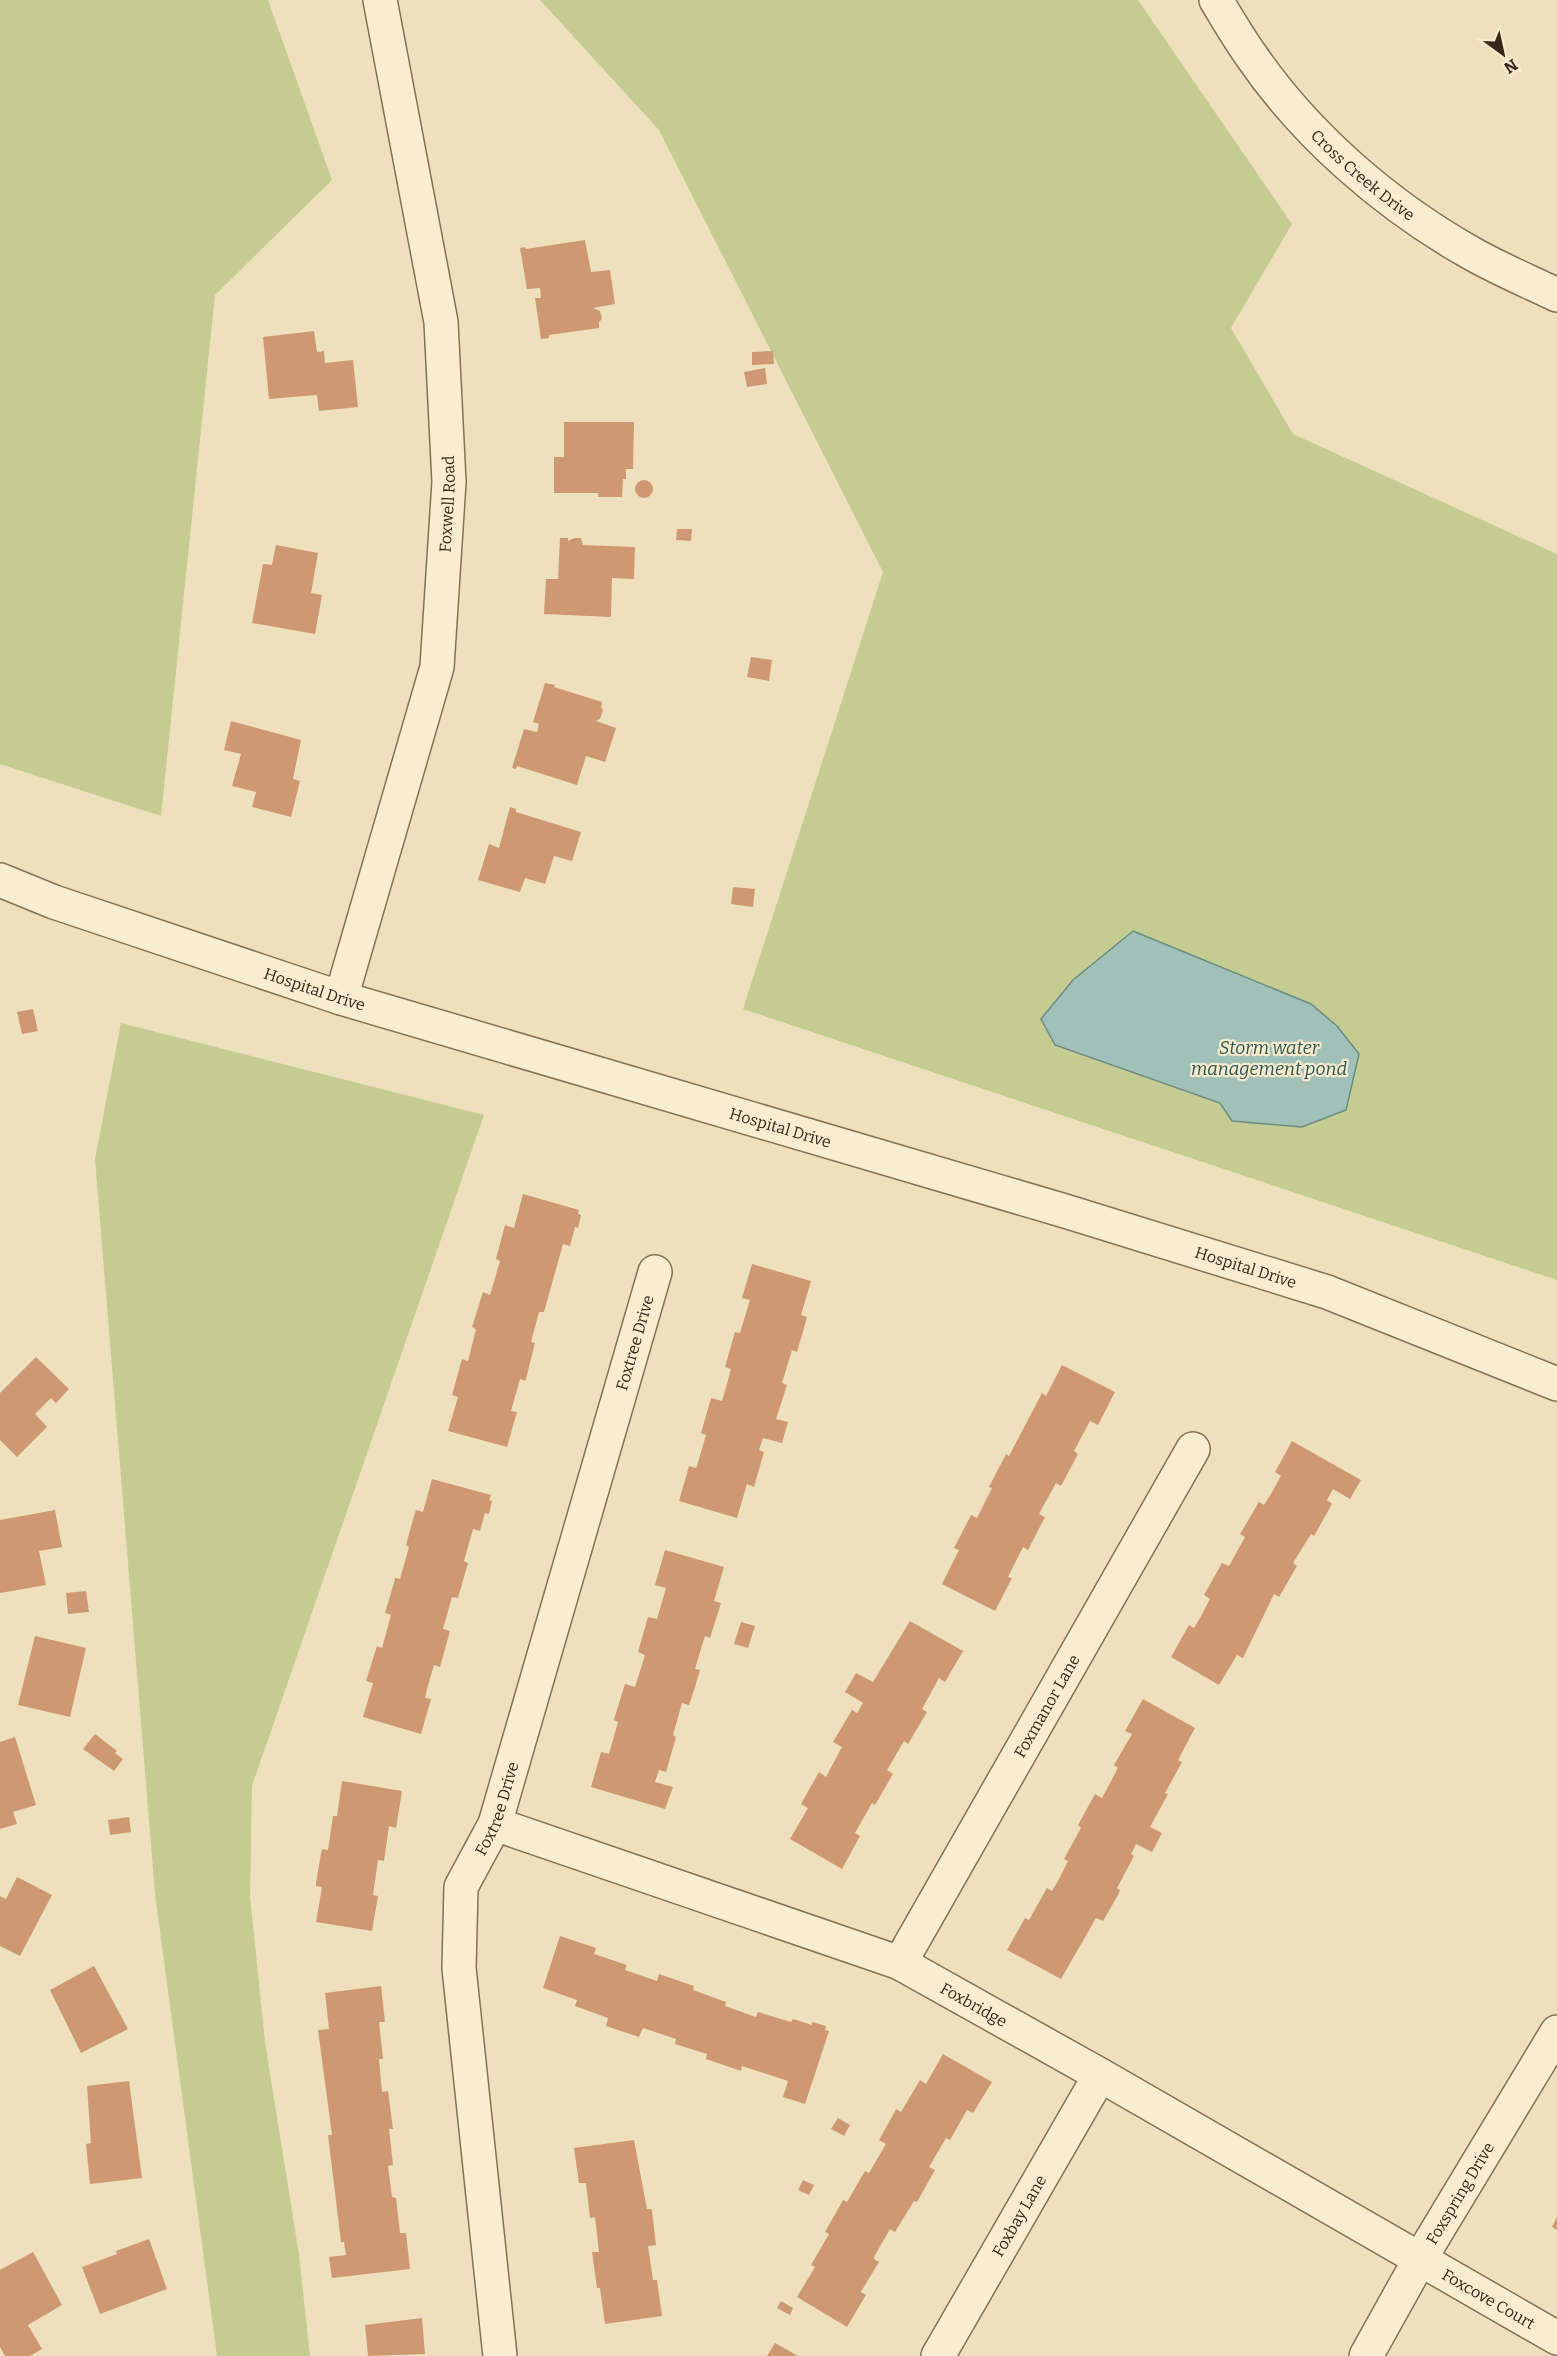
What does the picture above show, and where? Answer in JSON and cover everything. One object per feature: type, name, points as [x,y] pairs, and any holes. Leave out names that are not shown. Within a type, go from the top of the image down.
[{"type":"street","name":"Foxwell Road","points":[[341,998],[436,667],[449,482],[441,322],[380,0]]},
{"type":"street","name":"Cross Creek Drive","points":[[1216,0],[1251,55],[1291,106],[1340,157],[1399,207],[1470,253],[1557,295]]},
{"type":"street","name":"Hospital Drive","points":[[0,880],[54,902],[341,998],[1065,1211],[1327,1292],[1557,1384]]},
{"type":"street","name":"Foxtree Drive","points":[[500,2356],[459,1968],[461,1887],[495,1824],[655,1272]]},
{"type":"street","name":"Foxmanor Lane","points":[[900,1963],[1193,1449]]},
{"type":"street","name":"Foxbridge","points":[[495,1824],[900,1963],[1420,2259]]},
{"type":"street","name":"Foxspring Drive","points":[[1366,2356],[1420,2259],[1557,2032]]},
{"type":"street","name":"Foxbay Lane","points":[[938,2356],[1100,2075]]},
{"type":"street","name":"Foxcove Court","points":[[1420,2259],[1557,2338]]},
{"type":"green space","points":[[0,0],[268,0],[332,180],[215,295],[161,816],[0,764]]},
{"type":"green space","points":[[540,0],[1138,0],[1292,224],[1231,328],[1293,434],[1557,554],[1557,1280],[743,1009],[883,572],[659,130]]},
{"type":"green space","points":[[121,1023],[484,1115],[252,1786],[250,1896],[265,2042],[299,2255],[310,2356],[217,2356],[155,1894],[95,1159]]},
{"type":"water","name":"Storm water management pond","points":[[1133,931],[1311,1004],[1337,1026],[1359,1054],[1346,1110],[1302,1127],[1232,1121],[1220,1103],[1055,1045],[1041,1019],[1073,980]]},
{"type":"building","points":[[585,240],[591,272],[610,270],[615,304],[593,308],[600,311],[602,319],[599,322],[599,328],[549,335],[549,338],[541,339],[535,298],[541,298],[540,288],[527,289],[520,248]]},
{"type":"building","points":[[314,331],[317,352],[324,351],[325,363],[353,360],[358,407],[319,411],[317,395],[269,399],[263,337]]},
{"type":"building","points":[[773,351],[774,364],[752,365],[752,352]]},
{"type":"building","points":[[765,368],[767,384],[747,387],[744,372]]},
{"type":"building","points":[[564,422],[634,422],[633,469],[626,469],[622,497],[598,497],[598,493],[554,493],[554,457],[564,457]]},
{"type":"building","points":[[644,480],[650,483],[653,489],[650,495],[644,498],[638,495],[635,489],[638,483]]},
{"type":"building","points":[[677,529],[692,529],[691,541],[676,540]]},
{"type":"building","points":[[560,538],[568,538],[568,541],[581,538],[583,545],[635,547],[634,579],[612,578],[611,617],[544,614],[546,579],[558,579]]},
{"type":"building","points":[[276,545],[318,553],[311,593],[322,595],[315,634],[252,623],[263,564],[272,565]]},
{"type":"building","points":[[751,657],[772,660],[769,681],[747,677]]},
{"type":"building","points":[[545,683],[602,702],[603,710],[600,719],[596,721],[616,728],[605,762],[586,756],[577,785],[517,766],[516,769],[512,768],[524,729],[537,732],[539,724],[533,722]]},
{"type":"building","points":[[231,721],[301,740],[293,779],[300,781],[291,817],[252,807],[256,792],[232,786],[241,754],[224,750]]},
{"type":"building","points":[[510,807],[516,809],[516,812],[581,832],[572,861],[554,856],[545,884],[525,878],[520,892],[478,880],[489,844],[499,848]]},
{"type":"building","points":[[733,887],[755,889],[753,907],[731,904]]},
{"type":"building","points":[[33,1009],[38,1031],[22,1034],[17,1012]]},
{"type":"building","points":[[523,1194],[579,1210],[578,1214],[581,1215],[570,1246],[563,1244],[544,1312],[539,1312],[531,1342],[535,1343],[526,1379],[525,1381],[520,1379],[511,1411],[517,1412],[507,1447],[448,1431],[458,1397],[452,1395],[462,1359],[468,1361],[476,1329],[472,1327],[483,1292],[490,1295],[500,1261],[496,1259],[505,1225],[514,1228]]},
{"type":"building","points":[[752,1264],[811,1281],[801,1315],[807,1317],[806,1321],[797,1352],[792,1350],[782,1383],[787,1385],[776,1419],[788,1422],[782,1443],[763,1438],[759,1450],[764,1452],[754,1487],[747,1484],[737,1518],[679,1501],[689,1466],[696,1468],[697,1466],[706,1435],[701,1433],[711,1398],[722,1401],[731,1369],[725,1367],[735,1332],[740,1333],[750,1300],[742,1298]]},
{"type":"building","points":[[36,1357],[69,1389],[56,1403],[51,1398],[35,1414],[47,1427],[17,1457],[0,1440],[0,1393]]},
{"type":"building","points":[[1062,1365],[1115,1392],[1098,1425],[1090,1421],[1074,1451],[1078,1454],[1061,1486],[1056,1483],[1039,1514],[1045,1517],[1028,1550],[1023,1547],[1008,1577],[1012,1578],[995,1611],[942,1584],[959,1550],[954,1548],[971,1515],[977,1518],[992,1488],[989,1487],[1006,1454],[1009,1456],[1042,1393],[1046,1396]]},
{"type":"building","points":[[1292,1441],[1361,1480],[1350,1499],[1333,1489],[1327,1500],[1332,1504],[1314,1536],[1311,1534],[1293,1563],[1297,1566],[1279,1597],[1274,1594],[1243,1658],[1237,1655],[1219,1685],[1171,1657],[1189,1625],[1194,1628],[1200,1618],[1210,1599],[1204,1595],[1222,1563],[1229,1566],[1245,1537],[1240,1534],[1259,1502],[1264,1505],[1271,1494],[1281,1476],[1275,1472]]},
{"type":"building","points":[[432,1479],[491,1495],[489,1500],[492,1501],[489,1514],[485,1513],[480,1531],[473,1529],[464,1561],[468,1563],[458,1598],[452,1597],[443,1629],[450,1631],[440,1667],[434,1665],[427,1689],[425,1698],[431,1699],[421,1734],[363,1717],[373,1683],[366,1681],[377,1646],[382,1648],[391,1615],[385,1613],[395,1578],[400,1579],[409,1547],[406,1545],[414,1516],[416,1510],[423,1512]]},
{"type":"building","points":[[55,1510],[62,1547],[39,1551],[46,1585],[0,1593],[0,1520]]},
{"type":"building","points":[[665,1550],[724,1567],[714,1601],[721,1603],[710,1638],[705,1636],[703,1642],[695,1669],[700,1670],[695,1687],[689,1705],[682,1703],[673,1735],[676,1737],[666,1772],[659,1770],[655,1782],[673,1787],[665,1809],[591,1787],[601,1752],[609,1754],[618,1722],[614,1720],[625,1684],[635,1687],[645,1655],[638,1652],[648,1617],[657,1619],[666,1588],[655,1585]]},
{"type":"building","points":[[86,1591],[89,1612],[68,1614],[66,1593]]},
{"type":"building","points":[[910,1621],[963,1651],[945,1682],[939,1678],[922,1709],[927,1712],[908,1744],[904,1741],[887,1770],[893,1774],[875,1805],[872,1803],[855,1833],[860,1836],[842,1869],[790,1839],[808,1808],[801,1804],[819,1772],[826,1777],[842,1747],[833,1742],[852,1710],[857,1713],[863,1703],[845,1692],[856,1673],[873,1682]]},
{"type":"building","points":[[741,1622],[755,1626],[748,1648],[734,1644]]},
{"type":"building","points":[[35,1636],[86,1648],[70,1717],[18,1705]]},
{"type":"building","points":[[1143,1699],[1195,1728],[1178,1760],[1182,1762],[1165,1793],[1168,1794],[1150,1827],[1162,1833],[1152,1852],[1136,1844],[1131,1854],[1134,1856],[1117,1888],[1120,1890],[1118,1895],[1103,1921],[1096,1918],[1061,1979],[1007,1950],[1025,1918],[1029,1920],[1047,1888],[1052,1891],[1058,1881],[1068,1861],[1064,1859],[1081,1828],[1078,1825],[1095,1794],[1102,1798],[1118,1768],[1114,1765],[1132,1734],[1125,1731]]},
{"type":"building","points":[[95,1734],[117,1751],[115,1753],[123,1759],[114,1771],[83,1749]]},
{"type":"building","points":[[15,1737],[36,1805],[13,1812],[17,1824],[0,1829],[0,1742]]},
{"type":"building","points":[[342,1781],[402,1791],[396,1828],[389,1826],[384,1861],[378,1860],[373,1895],[378,1896],[372,1931],[316,1922],[322,1887],[316,1886],[321,1853],[322,1849],[328,1850],[333,1816],[337,1816]]},
{"type":"building","points":[[129,1817],[131,1832],[110,1835],[108,1820]]},
{"type":"building","points":[[17,1877],[52,1895],[20,1956],[0,1946],[0,1896],[6,1899]]},
{"type":"building","points":[[560,1936],[596,1948],[594,1954],[627,1965],[625,1970],[657,1981],[659,1974],[694,1986],[693,1990],[726,2002],[725,2006],[756,2017],[758,2012],[791,2022],[793,2019],[812,2025],[812,2022],[826,2026],[825,2030],[829,2031],[805,2104],[783,2097],[788,2081],[742,2066],[741,2071],[706,2059],[707,2054],[675,2044],[676,2039],[643,2028],[639,2037],[606,2026],[608,2018],[575,2006],[577,2000],[543,1988]]},
{"type":"building","points":[[94,1966],[128,2029],[81,2053],[50,1990]]},
{"type":"building","points":[[381,1986],[385,2022],[379,2022],[383,2059],[379,2059],[382,2092],[388,2091],[393,2129],[389,2129],[393,2165],[388,2166],[392,2197],[396,2198],[400,2233],[406,2233],[410,2269],[332,2278],[329,2257],[346,2255],[344,2242],[341,2242],[328,2135],[332,2135],[318,2030],[329,2029],[325,1993]]},
{"type":"building","points":[[943,2054],[992,2082],[973,2113],[967,2110],[950,2140],[946,2138],[929,2167],[935,2170],[917,2202],[914,2201],[895,2232],[890,2229],[874,2257],[879,2262],[861,2292],[866,2295],[847,2327],[797,2297],[815,2267],[811,2265],[829,2234],[825,2232],[843,2200],[847,2202],[865,2171],[869,2173],[886,2144],[879,2140],[896,2109],[901,2112],[920,2080],[926,2084]]},
{"type":"building","points":[[129,2081],[142,2178],[90,2184],[86,2144],[91,2143],[87,2086]]},
{"type":"building","points":[[838,2118],[850,2125],[844,2136],[831,2129]]},
{"type":"building","points":[[634,2140],[647,2209],[652,2211],[656,2245],[648,2246],[653,2280],[657,2280],[662,2316],[605,2324],[592,2252],[599,2252],[595,2217],[590,2218],[586,2183],[579,2183],[574,2148]]},
{"type":"building","points":[[803,2180],[814,2185],[809,2195],[798,2190]]},
{"type":"building","points":[[1557,2217],[1557,2230],[1552,2227]]},
{"type":"building","points":[[149,2239],[167,2289],[100,2314],[82,2267]]},
{"type":"building","points":[[33,2252],[62,2305],[28,2325],[42,2349],[30,2356],[5,2356],[0,2347],[0,2270]]},
{"type":"building","points":[[781,2301],[793,2308],[790,2315],[777,2308]]},
{"type":"building","points":[[422,2318],[425,2354],[368,2356],[365,2325]]},
{"type":"building","points":[[775,2343],[798,2356],[767,2356]]}]
